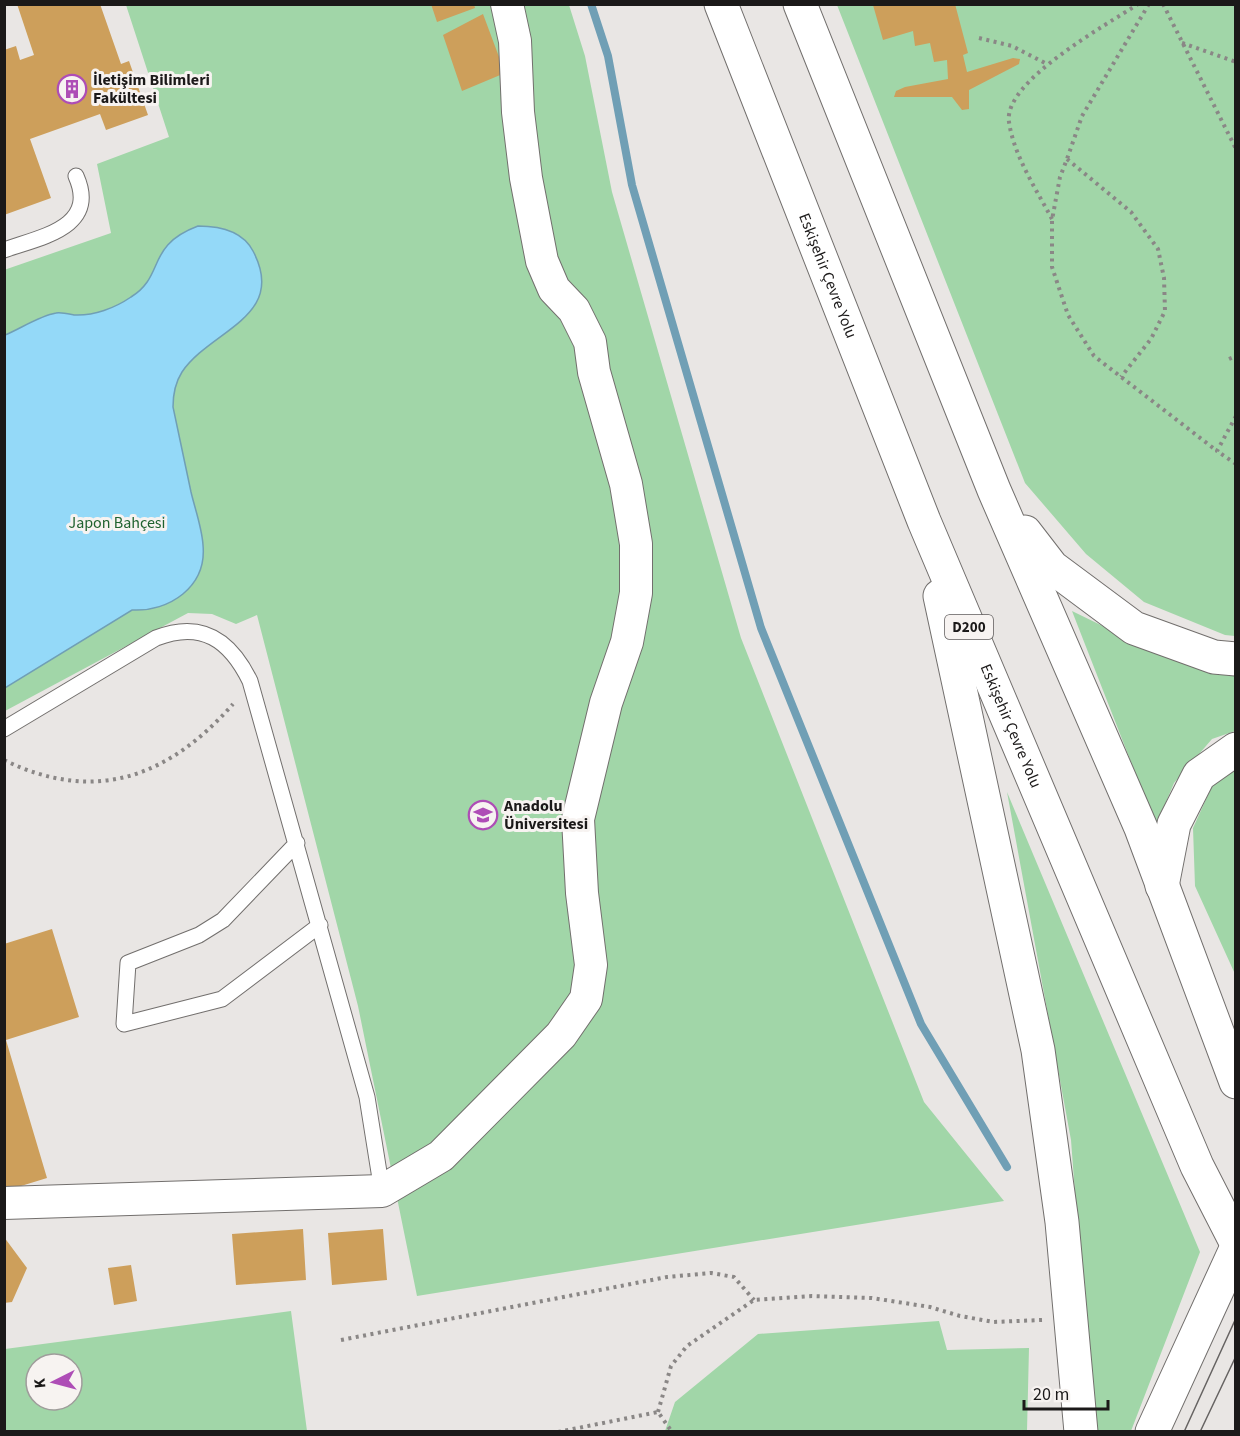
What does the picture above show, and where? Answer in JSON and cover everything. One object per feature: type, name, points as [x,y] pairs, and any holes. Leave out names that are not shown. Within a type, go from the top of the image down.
[{"type":"main road","name":"Eskişehir Çevre Yolu","points":[[719,4],[924,521],[1197,1166],[1236,1242]]},
{"type":"main road","points":[[800,4],[994,490],[1141,828],[1236,1082]]},
{"type":"main road","points":[[994,490],[1052,567],[1134,628],[1214,657],[1236,659]]},
{"type":"main road","points":[[924,521],[1038,1050],[1072,1318],[1081,1431]]},
{"type":"main road","points":[[1162,886],[1174,824],[1199,775],[1236,749]]},
{"type":"main road","points":[[1158,1419],[1236,1249]]},
{"type":"street","points":[[4,1203],[382,1191],[441,1156],[561,1035],[586,999],[591,965],[582,893],[579,819],[606,703],[627,642],[636,594],[636,544],[626,484],[594,372],[590,342],[574,309],[554,290],[542,261],[526,178],[518,111],[515,40],[507,4]]},
{"type":"lane","points":[[4,250],[68,225],[80,207],[82,197],[76,177]]},
{"type":"lane","points":[[4,729],[170,633],[192,632],[213,637],[235,655],[250,681],[320,925],[367,1097],[382,1191]]},
{"type":"lane","points":[[297,843],[223,921],[199,935],[128,963],[124,1024],[222,999],[320,925]]},
{"type":"path","points":[[1052,220],[1023,164],[1008,120],[1014,96],[1048,64],[1138,4]]},
{"type":"path","points":[[1149,4],[1082,116],[1060,177],[1052,220],[1052,267],[1068,315],[1094,356],[1236,464]]},
{"type":"path","points":[[1163,4],[1236,149]]},
{"type":"path","points":[[979,38],[1012,46],[1048,64]]},
{"type":"path","points":[[1182,43],[1236,62]]},
{"type":"path","points":[[1067,159],[1131,212],[1158,249],[1164,278],[1165,311],[1151,339],[1121,377]]},
{"type":"path","points":[[1228,358],[1236,357]]},
{"type":"path","points":[[1217,451],[1236,416]]},
{"type":"path","points":[[4,760],[31,771],[70,779],[130,777],[154,769],[197,740],[223,716],[250,681]]},
{"type":"path","points":[[341,1340],[667,1277],[711,1273],[734,1277],[754,1300]]},
{"type":"path","points":[[658,1412],[671,1366],[687,1347],[754,1300],[812,1296],[872,1298],[930,1307],[960,1316],[994,1322],[1072,1318]]},
{"type":"path","points":[[558,1431],[658,1412]]},
{"type":"path","points":[[658,1412],[672,1431]]},
{"type":"green space","name":"Japon Bahçesi","points":[[126,5],[569,5],[585,56],[612,192],[741,638],[924,1102],[1004,1201],[417,1296],[358,1006],[257,615],[236,624],[212,614],[188,613],[5,711],[4,270],[111,233],[97,164],[169,137]]},
{"type":"green space","points":[[837,5],[1235,5],[1235,636],[1225,635],[1144,602],[1086,554],[1025,483]]},
{"type":"green space","points":[[1072,611],[1113,631],[1235,672],[1235,731],[1212,739],[1174,783],[1156,826]]},
{"type":"green space","points":[[1235,758],[1235,974],[1195,886],[1193,828],[1213,784]]},
{"type":"green space","points":[[1007,792],[1200,1252],[1131,1431],[1093,1431],[1071,1140]]},
{"type":"green space","points":[[291,1311],[307,1431],[5,1431],[5,1349]]},
{"type":"green space","points":[[939,1321],[947,1350],[1029,1348],[1027,1431],[665,1431],[675,1402],[758,1334]]},
{"type":"water","points":[[198,226],[222,228],[243,238],[253,251],[261,273],[261,292],[253,307],[241,320],[195,357],[182,372],[173,398],[203,545],[203,560],[199,573],[192,585],[172,601],[146,610],[132,610],[5,688],[5,335],[50,315],[89,314],[111,308],[125,301],[142,288],[149,279],[170,242]]},
{"type":"building","name":"İletişim Bilimleri Fakültesi","points":[[17,4],[100,4],[121,64],[129,61],[148,115],[106,130],[100,114],[30,139],[51,198],[4,215],[4,50],[16,46],[20,60],[34,55]]},
{"type":"building","points":[[431,4],[474,4],[475,8],[437,22]]},
{"type":"building","points":[[955,4],[968,53],[963,55],[967,72],[1013,58],[1020,59],[1019,64],[969,90],[969,109],[962,110],[952,97],[894,97],[896,91],[905,87],[948,79],[947,60],[934,62],[930,43],[915,46],[913,31],[883,40],[873,5]]},
{"type":"building","points":[[483,14],[505,73],[462,91],[443,35]]},
{"type":"building","points":[[52,929],[79,1017],[6,1040],[47,1178],[21,1186],[23,1194],[4,1199],[4,944]]},
{"type":"building","points":[[303,1229],[306,1280],[236,1285],[232,1234]]},
{"type":"building","points":[[383,1229],[387,1280],[332,1285],[328,1233]]},
{"type":"building","points":[[4,1237],[27,1268],[12,1302],[4,1303]]},
{"type":"building","points":[[131,1265],[137,1301],[114,1305],[108,1268]]},
{"type":"waterway","points":[[591,4],[608,56],[632,185],[761,628],[921,1024],[1007,1167]]},
{"type":"tram line","points":[[1184,1432],[1236,1318]]},
{"type":"tram line","points":[[1200,1432],[1236,1356]]},
{"type":"place","name":"İletişim Bilimleri Fakültesi","points":[[72,89]]},
{"type":"place","name":"Anadolu Üniversitesi","points":[[483,815]]}]
